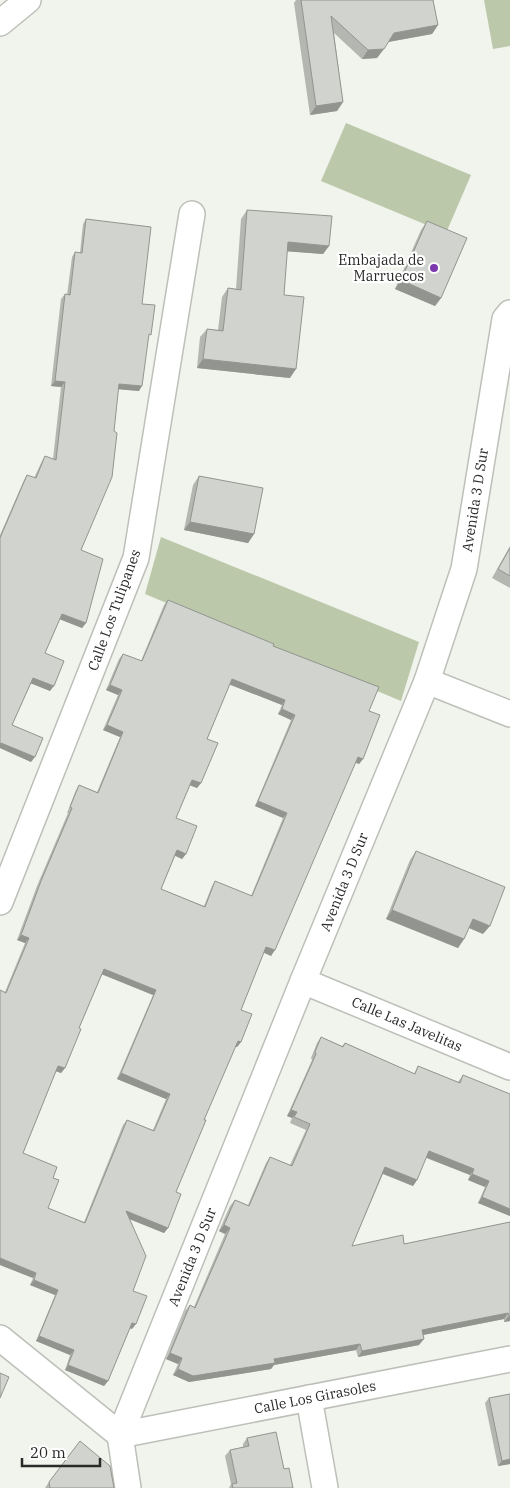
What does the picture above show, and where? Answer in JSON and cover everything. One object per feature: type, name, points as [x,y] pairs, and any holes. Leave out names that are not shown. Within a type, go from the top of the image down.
[{"type":"street","points":[[0,23],[28,0]]},
{"type":"street","name":"Calle Los Tulipanes","points":[[0,902],[136,558],[192,214]]},
{"type":"street","name":"Avenida 3 D Sur","points":[[120,1434],[303,980],[427,681],[464,569],[505,319],[510,313]]},
{"type":"street","points":[[427,681],[510,714]]},
{"type":"street","name":"Calle Las Javelitas","points":[[303,980],[510,1067]]},
{"type":"street","points":[[0,1338],[120,1434],[128,1488]]},
{"type":"street","name":"Calle Los Girasoles","points":[[120,1434],[510,1360]]},
{"type":"street","points":[[309,1398],[325,1488]]},
{"type":"green space","points":[[484,0],[510,0],[510,46],[493,49]]},
{"type":"green space","points":[[346,123],[471,175],[446,233],[321,181]]},
{"type":"green space","points":[[161,537],[419,642],[401,701],[145,594]]},
{"type":"building","points":[[301,0],[433,0],[438,25],[394,33],[384,49],[368,50],[331,16],[343,102],[316,106]]},
{"type":"building","points":[[247,210],[332,216],[329,246],[288,242],[284,295],[304,297],[296,369],[203,359],[207,329],[223,331],[228,288],[241,290]]},
{"type":"building","points":[[86,219],[151,227],[142,304],[155,305],[142,386],[119,384],[114,431],[117,433],[112,477],[81,550],[103,559],[86,623],[62,614],[45,653],[64,661],[54,686],[33,678],[12,725],[43,738],[35,757],[1,743],[0,745],[0,538],[27,475],[36,478],[45,456],[56,460],[65,382],[55,381],[65,294],[70,295],[75,252],[82,253]]},
{"type":"building","points":[[427,221],[467,238],[441,298],[401,280]]},
{"type":"building","points":[[199,476],[263,488],[254,534],[190,522]]},
{"type":"building","points":[[510,548],[510,576],[498,569]]},
{"type":"building","points":[[168,600],[274,644],[273,646],[379,687],[369,711],[380,715],[363,759],[358,757],[275,950],[266,947],[241,1010],[252,1014],[241,1042],[238,1041],[204,1120],[206,1120],[176,1192],[181,1194],[168,1228],[126,1211],[146,1256],[133,1291],[147,1296],[136,1324],[132,1323],[108,1381],[68,1365],[74,1350],[39,1336],[58,1290],[34,1280],[36,1273],[0,1258],[0,990],[6,993],[29,938],[21,935],[41,881],[72,808],[70,807],[79,785],[98,793],[123,732],[107,725],[122,690],[110,685],[123,654],[142,661]],"holes":[[[232,679],[285,700],[282,709],[295,715],[258,801],[287,813],[252,896],[215,881],[205,907],[161,889],[177,850],[186,854],[197,826],[176,818],[192,780],[201,783],[218,743],[207,739]],[[104,969],[156,990],[121,1073],[170,1094],[154,1131],[127,1120],[85,1223],[48,1208],[59,1180],[53,1178],[57,1167],[23,1153],[58,1066],[65,1068],[81,1029],[79,1028]]]},
{"type":"building","points":[[416,851],[505,887],[490,926],[473,919],[464,939],[392,910]]},
{"type":"building","points":[[321,1037],[343,1047],[345,1043],[415,1074],[418,1066],[460,1083],[463,1075],[510,1094],[510,1209],[482,1197],[489,1181],[472,1174],[474,1169],[429,1151],[417,1180],[385,1167],[352,1246],[403,1235],[404,1244],[510,1222],[510,1316],[508,1313],[422,1330],[424,1339],[362,1351],[360,1344],[274,1359],[275,1363],[193,1376],[178,1369],[182,1358],[170,1353],[190,1305],[195,1308],[230,1228],[224,1225],[235,1200],[249,1206],[270,1157],[292,1166],[310,1124],[294,1117],[297,1112],[291,1110],[316,1054],[315,1052]]},
{"type":"building","points":[[0,1373],[9,1377],[0,1398]]},
{"type":"building","points":[[510,1394],[510,1459],[502,1461],[489,1398]]},
{"type":"building","points":[[276,1432],[284,1469],[289,1468],[293,1488],[233,1488],[232,1484],[237,1483],[230,1450],[249,1446],[247,1438]]},
{"type":"building","points":[[80,1441],[110,1466],[114,1488],[50,1488],[49,1482]]},
{"type":"place","name":"Embajada de Marruecos","points":[[434,268]]}]
